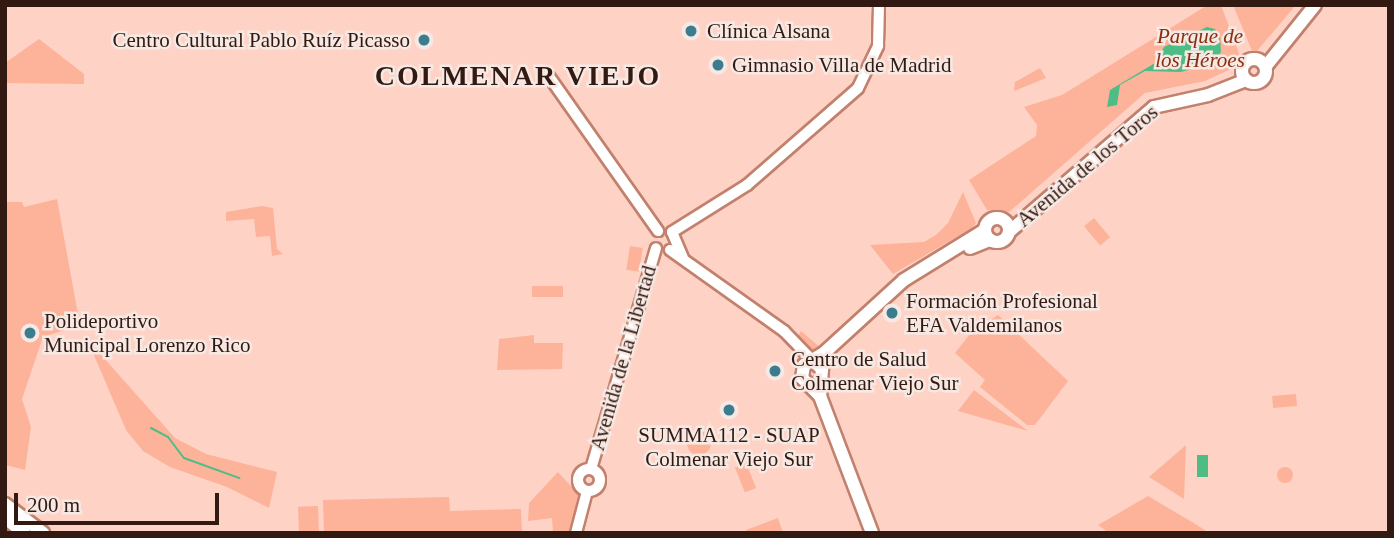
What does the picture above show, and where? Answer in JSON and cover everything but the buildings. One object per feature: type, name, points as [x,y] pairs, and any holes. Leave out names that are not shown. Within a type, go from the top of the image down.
[{"type":"main road","points":[[1262,63],[1249,60],[1244,75],[1262,80],[1262,63],[1308,5]]},
{"type":"main road","points":[[1262,63],[1315,5]]},
{"type":"main road","name":"Avenida de los Toros","points":[[1008,226],[1154,107],[1208,95],[1244,75]]},
{"type":"main road","points":[[815,373],[904,281],[988,235],[1004,240],[1008,226],[991,219],[988,235]]},
{"type":"main road","points":[[801,370],[815,373]]},
{"type":"main road","points":[[815,373],[820,396],[872,533]]},
{"type":"main road","points":[[5,504],[42,532]]},
{"type":"street","points":[[670,250],[674,236],[747,185],[858,88],[878,46],[879,5]]},
{"type":"street","points":[[548,75],[658,231],[674,236]]},
{"type":"street","name":"Avenida de la Libertad","points":[[591,469],[656,248],[653,239],[658,231]]},
{"type":"street","points":[[674,236],[690,268],[749,305],[797,344],[815,373]]},
{"type":"street","points":[[656,248],[670,250],[683,258]]},
{"type":"street","points":[[797,344],[801,370]]},
{"type":"street","points":[[576,533],[587,491],[600,482],[599,473],[591,469],[578,477],[587,491]]},
{"type":"green space","name":"Parque de los Héroes","points":[[1221,5],[1241,59],[1235,67],[1205,81],[1145,93],[1009,212],[987,210],[969,180],[1036,136],[1037,125],[1024,107],[1062,95],[1206,6]]},
{"type":"green space","name":"Parque de los Héroes","points":[[1233,5],[1296,5],[1257,51],[1252,51]]},
{"type":"green space","points":[[39,39],[84,74],[84,84],[5,83],[5,63]]},
{"type":"green space","points":[[1040,68],[1046,78],[1014,91],[1015,82]]},
{"type":"green space","points":[[963,192],[976,223],[972,228],[893,274],[870,245],[924,242],[948,223]]},
{"type":"green space","name":"Polideportivo Municipal Lorenzo Rico","points":[[57,199],[79,320],[71,328],[43,337],[22,399],[31,427],[25,470],[5,465],[5,202],[22,202],[24,207]]},
{"type":"green space","points":[[262,206],[273,208],[277,249],[283,254],[272,256],[270,236],[256,237],[254,219],[226,221],[226,212]]},
{"type":"green space","points":[[1094,218],[1110,237],[1100,246],[1084,226]]},
{"type":"green space","points":[[630,246],[643,248],[639,272],[626,270]]},
{"type":"green space","points":[[532,286],[563,286],[563,297],[532,297]]},
{"type":"green space","points":[[998,315],[1068,381],[1035,425],[1027,425],[980,387],[985,380],[955,353],[969,335]]},
{"type":"green space","points":[[801,331],[823,350],[819,356],[807,352],[798,336]]},
{"type":"green space","points":[[534,335],[534,343],[563,343],[562,369],[497,370],[499,339]]},
{"type":"green space","points":[[87,339],[175,438],[206,454],[277,472],[269,508],[227,487],[170,467],[143,451],[126,430]]},
{"type":"green space","points":[[974,390],[1028,431],[958,411]]},
{"type":"green space","points":[[1296,394],[1297,406],[1273,408],[1272,396]]},
{"type":"green space","points":[[699,431],[710,438],[711,443],[704,454],[699,455],[688,448],[687,443],[694,432]]},
{"type":"green space","points":[[1186,445],[1184,499],[1149,477]]},
{"type":"green space","points":[[746,463],[756,488],[745,493],[735,467]]},
{"type":"green space","points":[[1285,467],[1291,469],[1291,481],[1285,483],[1279,481],[1277,475],[1279,469]]},
{"type":"green space","points":[[558,472],[581,497],[571,533],[553,533],[552,518],[528,521],[529,503]]},
{"type":"green space","points":[[1148,496],[1209,533],[1109,533],[1098,525]]},
{"type":"green space","points":[[449,497],[450,511],[521,509],[522,533],[324,533],[323,500]]},
{"type":"green space","points":[[318,506],[319,533],[299,533],[298,507]]},
{"type":"green space","points":[[778,518],[783,533],[746,533],[746,530]]},
{"type":"shaded area","points":[[1207,27],[1215,29],[1220,37],[1221,52],[1213,63],[1181,72],[1145,71],[1120,85],[1117,105],[1107,107],[1110,90],[1155,63],[1164,47]]},
{"type":"shaded area","points":[[1197,455],[1208,455],[1208,477],[1197,477]]},
{"type":"waterway","points":[[151,428],[168,437],[184,458],[239,478]]},
{"type":"place","name":"Clínica Alsana","points":[[691,31]]},
{"type":"place","name":"Centro Cultural Pablo Ruíz Picasso","points":[[424,40]]},
{"type":"place","name":"Gimnasio Villa de Madrid","points":[[718,65]]},
{"type":"place","name":"Formación Profesional EFA Valdemilanos","points":[[892,313]]},
{"type":"place","name":"Polideportivo Municipal Lorenzo Rico","points":[[30,333]]},
{"type":"place","name":"Centro de Salud Colmenar Viejo Sur","points":[[775,371]]},
{"type":"place","name":"SUMMA112 - SUAP Colmenar Viejo Sur","points":[[729,410]]},
{"type":"district","name":"COLMENAR VIEJO","points":[[518,76]]}]
